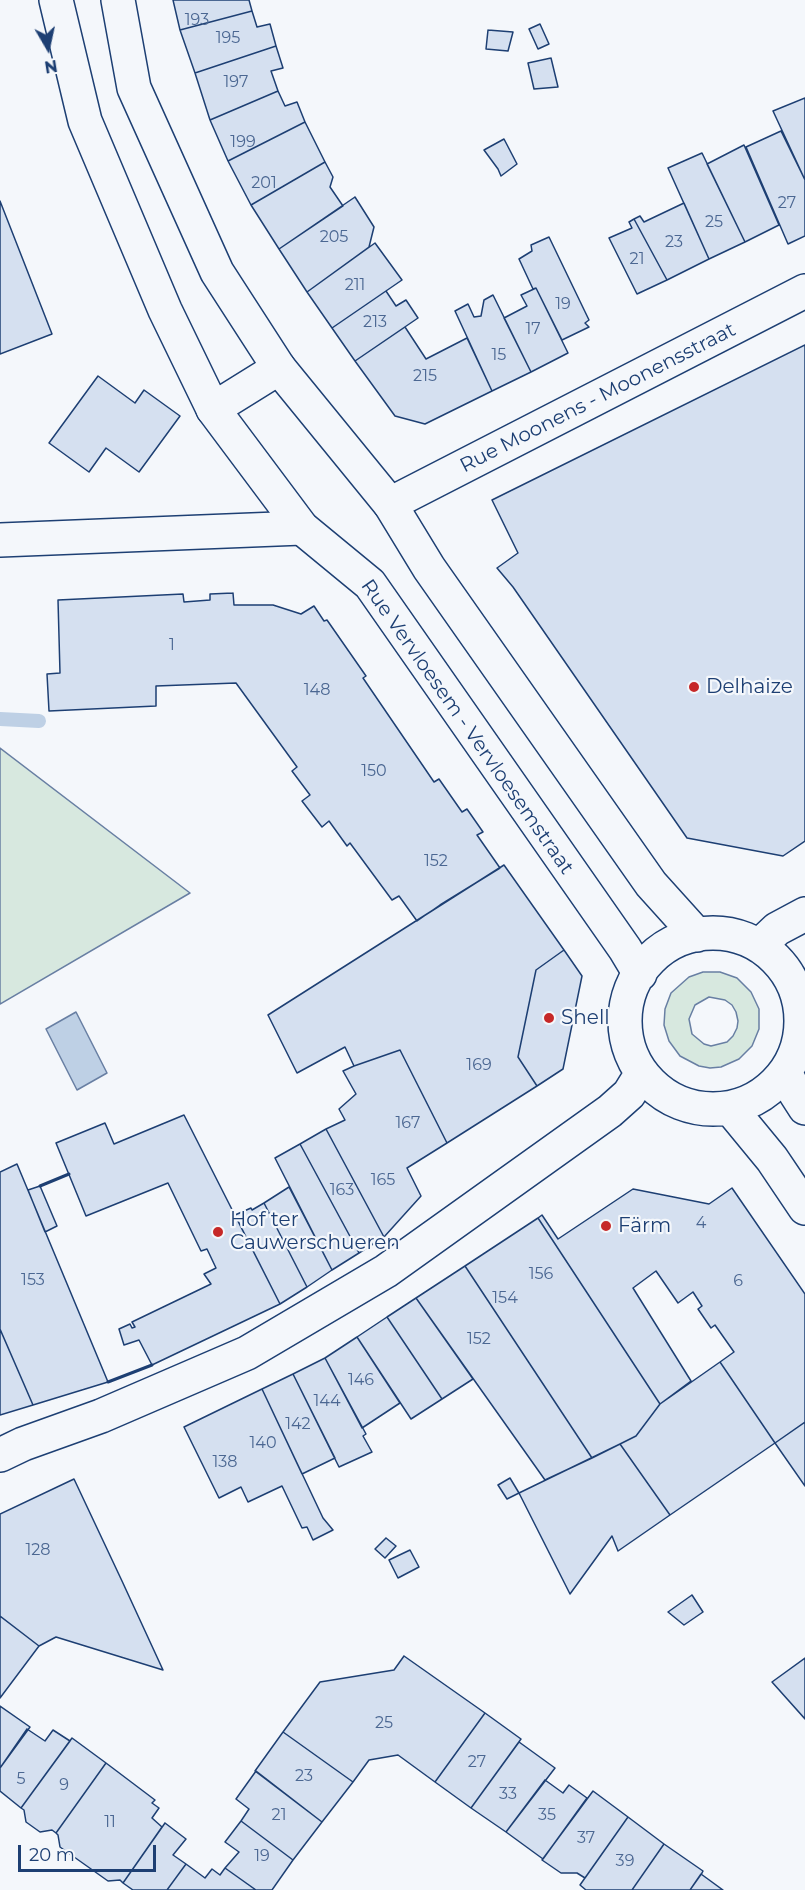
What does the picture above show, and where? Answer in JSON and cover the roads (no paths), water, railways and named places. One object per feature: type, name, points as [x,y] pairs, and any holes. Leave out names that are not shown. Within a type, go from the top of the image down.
[{"type":"street","name":"Rue Vervloesem - Vervloesemstraat","points":[[56,0],[85,121],[165,309],[213,409],[302,528],[370,584],[625,949],[640,974]]},
{"type":"street","points":[[118,0],[134,88],[217,272],[279,368],[390,504],[429,568],[651,884],[697,935]]},
{"type":"street","name":"Rue Moonens - Moonensstraat","points":[[390,504],[805,291]]},
{"type":"street","points":[[213,409],[279,368]]},
{"type":"street","points":[[0,540],[302,528]]},
{"type":"street","points":[[759,946],[777,929],[805,914]]},
{"type":"street","points":[[697,935],[729,935],[759,946],[784,970],[802,999],[799,1039],[785,1072],[762,1094],[730,1108],[710,1109],[690,1106],[672,1099],[656,1088],[642,1073],[629,1046],[625,1024],[632,986],[649,961],[659,952],[684,939],[697,935]]},
{"type":"street","points":[[785,1072],[805,1108]]},
{"type":"street","points":[[0,1455],[23,1444],[101,1416],[247,1353],[386,1271],[610,1111],[629,1094],[642,1073]]},
{"type":"street","points":[[730,1108],[772,1160],[805,1208]]},
{"type":"water","points":[[76,1012],[107,1073],[77,1090],[46,1029]]},
{"type":"waterway","points":[[0,719],[39,721]]},
{"type":"place","name":"Delhaize","points":[[694,687]]},
{"type":"place","name":"Shell","points":[[549,1018]]},
{"type":"place","name":"Färm","points":[[606,1226]]},
{"type":"place","name":"Hof ter Cauwerschueren","points":[[218,1232]]}]
